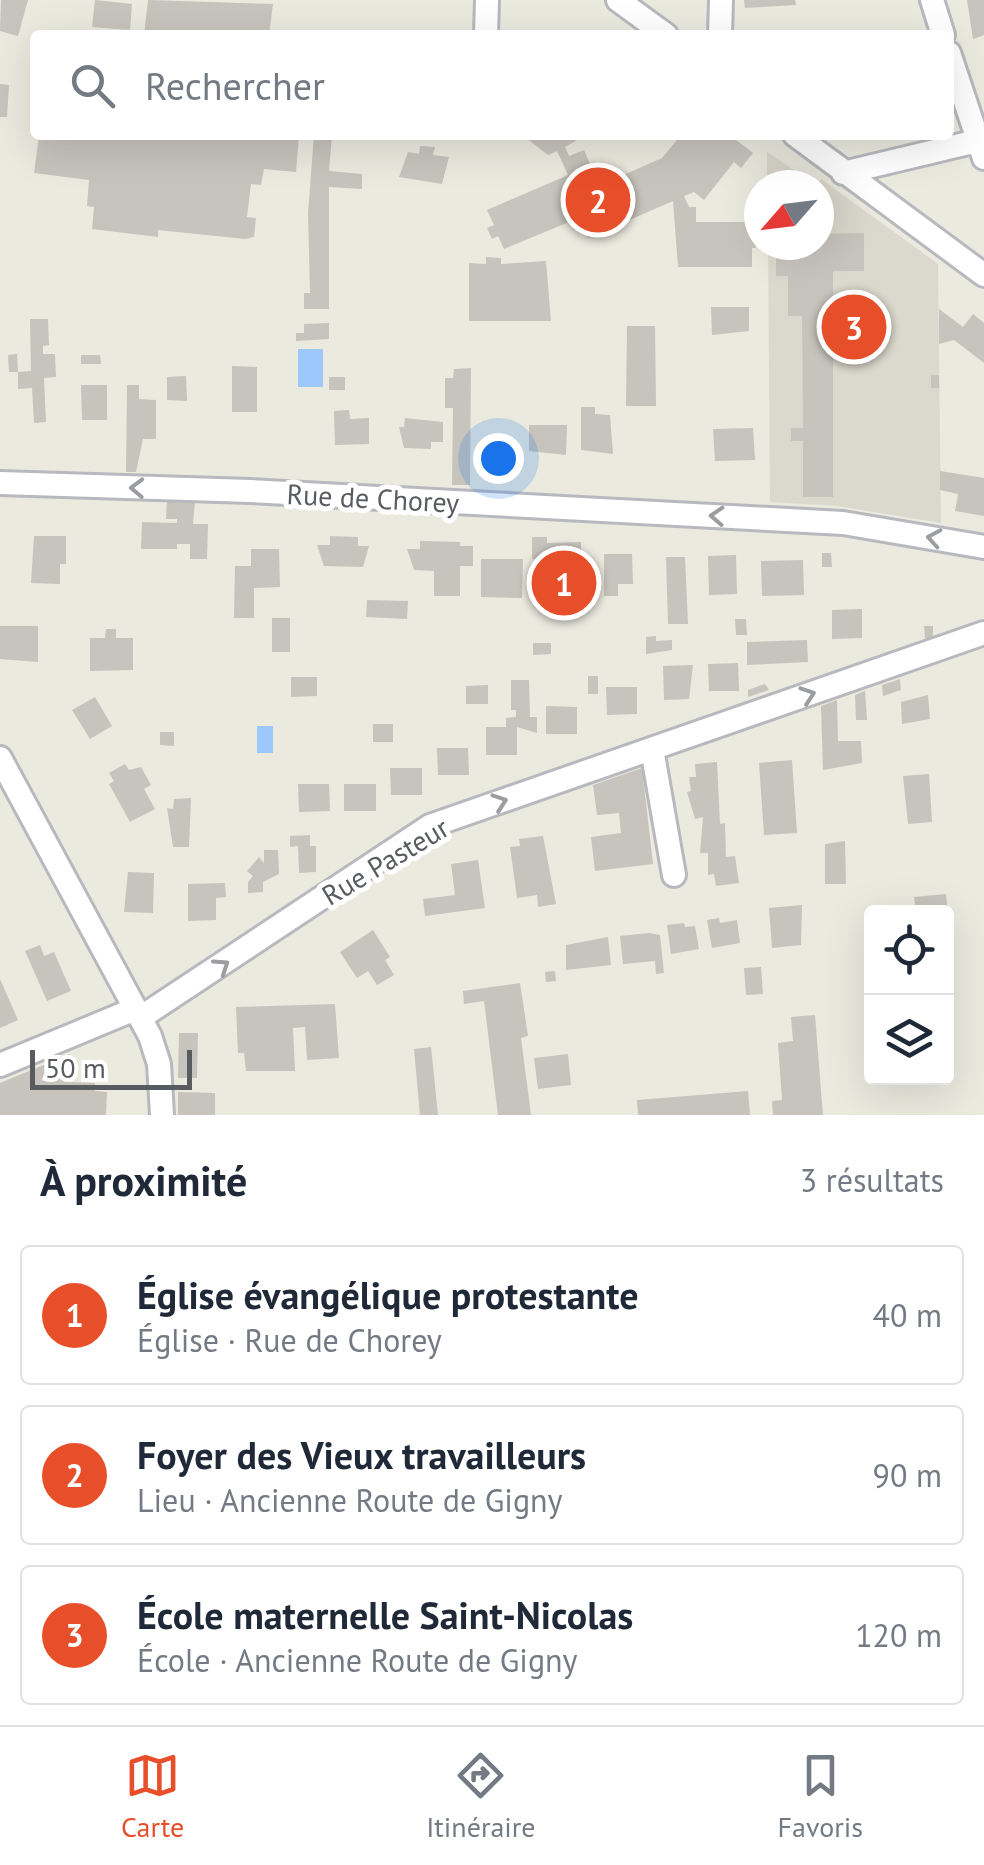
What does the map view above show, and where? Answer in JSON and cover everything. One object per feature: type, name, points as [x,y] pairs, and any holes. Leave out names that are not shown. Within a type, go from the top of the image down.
[{"type":"street","points":[[486,30],[488,0]]},
{"type":"street","points":[[618,0],[659,30]]},
{"type":"street","points":[[720,30],[721,0]]},
{"type":"street","points":[[932,0],[941,30]]},
{"type":"street","points":[[843,173],[981,149],[954,69]]},
{"type":"street","points":[[801,140],[984,275]]},
{"type":"street","name":"Rue de Chorey","points":[[0,483],[250,491],[843,522],[984,547]]},
{"type":"street","name":"Rue Pasteur","points":[[0,1065],[137,1013],[430,826],[984,633]]},
{"type":"street","points":[[652,749],[674,876]]},
{"type":"street","points":[[0,758],[137,1013],[159,1064],[162,1115]]},
{"type":"shaded area","points":[[767,152],[794,170],[767,170]]},
{"type":"shaded area","points":[[834,188],[938,264],[941,523],[837,506],[770,502],[768,260],[834,260]]},
{"type":"water","points":[[298,349],[323,349],[323,387],[298,387]]},
{"type":"water","points":[[257,726],[273,726],[273,753],[257,753]]},
{"type":"building","points":[[1,0],[28,0],[18,36],[0,31]]},
{"type":"building","points":[[95,0],[132,4],[130,30],[92,27]]},
{"type":"building","points":[[148,0],[273,4],[270,30],[145,30]]},
{"type":"building","points":[[744,0],[795,0],[796,5],[745,8]]},
{"type":"building","points":[[967,0],[984,0],[984,35],[973,39]]},
{"type":"building","points":[[0,84],[9,85],[7,117],[0,117]]},
{"type":"building","points":[[38,140],[299,140],[296,172],[264,169],[261,185],[251,184],[247,217],[256,218],[254,237],[245,239],[158,230],[158,237],[92,229],[94,207],[87,206],[89,180],[34,173]]},
{"type":"building","points":[[314,140],[332,140],[329,171],[362,174],[362,189],[329,187],[329,309],[304,309],[304,293],[310,293],[308,213]]},
{"type":"building","points":[[528,140],[577,140],[565,147],[569,156],[584,150],[596,178],[581,184],[585,192],[662,158],[677,140],[736,140],[753,153],[741,168],[734,162],[704,200],[694,192],[684,196],[689,207],[696,207],[696,222],[744,222],[744,260],[752,260],[752,267],[678,267],[673,201],[588,238],[579,218],[504,249],[498,236],[492,239],[487,228],[494,225],[487,210],[568,175],[557,151],[548,155]]},
{"type":"building","points":[[420,146],[435,147],[433,155],[449,157],[442,184],[399,177],[408,152],[419,154]]},
{"type":"building","points":[[864,233],[864,271],[833,271],[833,497],[803,497],[803,441],[791,441],[791,428],[803,428],[802,316],[788,316],[788,276],[776,276],[776,260],[834,260],[834,234]]},
{"type":"building","points":[[486,257],[501,258],[501,264],[546,261],[551,321],[469,321],[469,263],[486,264]]},
{"type":"building","points":[[711,307],[749,307],[749,331],[712,335]]},
{"type":"building","points":[[939,309],[963,327],[973,314],[984,323],[984,363],[954,340],[939,344]]},
{"type":"building","points":[[30,319],[48,319],[49,345],[43,346],[43,354],[55,354],[56,377],[44,378],[46,422],[34,423],[32,388],[18,389],[18,372],[31,371]]},
{"type":"building","points":[[329,323],[329,339],[296,341],[296,333],[304,333],[304,324]]},
{"type":"building","points":[[627,326],[655,326],[656,406],[626,406]]},
{"type":"building","points":[[17,354],[18,372],[9,372],[8,355]]},
{"type":"building","points":[[81,355],[100,355],[101,364],[81,364]]},
{"type":"building","points":[[232,366],[257,367],[257,412],[232,412]]},
{"type":"building","points":[[471,368],[470,485],[452,485],[453,408],[445,408],[445,378],[453,378],[454,369]]},
{"type":"building","points":[[931,375],[939,375],[939,388],[931,388]]},
{"type":"building","points":[[186,376],[187,401],[167,400],[167,377]]},
{"type":"building","points":[[329,377],[345,377],[345,390],[329,390]]},
{"type":"building","points":[[81,385],[107,385],[107,420],[82,420]]},
{"type":"building","points":[[127,385],[139,385],[139,399],[156,400],[156,439],[143,439],[136,472],[126,472]]},
{"type":"building","points":[[581,407],[595,407],[595,414],[610,415],[613,454],[581,450]]},
{"type":"building","points":[[349,410],[350,419],[369,418],[369,444],[335,445],[334,411]]},
{"type":"building","points":[[405,418],[443,422],[443,442],[431,442],[431,449],[404,448],[399,427],[404,427]]},
{"type":"building","points":[[529,425],[567,425],[566,455],[529,451]]},
{"type":"building","points":[[753,428],[755,460],[715,461],[713,429]]},
{"type":"building","points":[[940,471],[984,478],[984,516],[955,511],[958,494],[940,490]]},
{"type":"building","points":[[167,500],[195,501],[193,524],[208,524],[207,559],[190,559],[190,544],[177,544],[177,549],[141,549],[142,522],[177,523],[177,519],[166,519]]},
{"type":"building","points":[[34,536],[66,536],[66,564],[60,564],[60,584],[31,583]]},
{"type":"building","points":[[330,536],[358,537],[358,546],[369,546],[363,567],[324,566],[317,545],[330,545]]},
{"type":"building","points":[[532,537],[547,537],[547,543],[581,542],[581,606],[548,606],[547,559],[532,559]]},
{"type":"building","points":[[420,541],[473,546],[473,566],[460,566],[460,596],[434,596],[434,571],[414,570],[407,549],[420,549]]},
{"type":"building","points":[[251,549],[279,549],[280,587],[254,588],[254,618],[234,618],[235,566],[251,566]]},
{"type":"building","points":[[822,553],[831,553],[832,567],[822,567]]},
{"type":"building","points":[[604,554],[632,554],[633,584],[618,584],[618,596],[604,596]]},
{"type":"building","points":[[736,555],[737,594],[709,595],[708,556]]},
{"type":"building","points":[[666,557],[685,557],[688,624],[668,624]]},
{"type":"building","points":[[481,559],[523,559],[522,598],[481,597]]},
{"type":"building","points":[[803,560],[804,595],[762,596],[761,561]]},
{"type":"building","points":[[367,600],[408,601],[407,619],[366,617]]},
{"type":"building","points":[[862,609],[862,638],[832,639],[832,610]]},
{"type":"building","points":[[272,618],[290,618],[290,652],[272,652]]},
{"type":"building","points":[[735,619],[746,619],[747,635],[736,635]]},
{"type":"building","points":[[0,626],[38,626],[38,662],[0,659]]},
{"type":"building","points":[[924,626],[933,626],[933,638],[925,638]]},
{"type":"building","points":[[106,629],[116,629],[116,638],[133,638],[133,670],[90,671],[90,638],[105,638]]},
{"type":"building","points":[[656,636],[656,641],[672,640],[672,650],[646,654],[646,637]]},
{"type":"building","points":[[807,640],[808,662],[747,665],[747,642]]},
{"type":"building","points":[[533,643],[551,643],[551,654],[533,655]]},
{"type":"building","points":[[738,663],[739,691],[709,691],[708,664]]},
{"type":"building","points":[[693,665],[689,699],[664,700],[663,666]]},
{"type":"building","points":[[588,676],[598,676],[598,694],[588,694]]},
{"type":"building","points":[[291,677],[317,677],[317,696],[291,697]]},
{"type":"building","points":[[900,679],[901,690],[883,696],[882,685]]},
{"type":"building","points":[[511,680],[529,680],[530,717],[537,717],[537,733],[517,727],[517,755],[486,755],[486,727],[506,727],[506,718],[516,717],[516,710],[511,710]]},
{"type":"building","points":[[765,684],[769,690],[748,697],[748,690]]},
{"type":"building","points":[[488,685],[488,704],[466,704],[466,686]]},
{"type":"building","points":[[606,687],[637,687],[637,714],[607,715]]},
{"type":"building","points":[[865,691],[867,720],[856,720],[855,695]]},
{"type":"building","points":[[928,695],[930,719],[902,724],[901,702]]},
{"type":"building","points":[[95,697],[112,726],[90,739],[72,710]]},
{"type":"building","points":[[837,700],[838,741],[861,741],[862,763],[823,770],[821,706]]},
{"type":"building","points":[[546,706],[577,707],[577,734],[546,734]]},
{"type":"building","points":[[373,724],[393,724],[393,742],[373,742]]},
{"type":"building","points":[[160,732],[174,732],[174,746],[160,745]]},
{"type":"building","points":[[437,748],[468,748],[469,775],[438,775]]},
{"type":"building","points":[[792,760],[797,833],[764,835],[759,763]]},
{"type":"building","points":[[717,762],[726,857],[735,856],[739,883],[716,886],[714,874],[708,875],[708,853],[700,853],[703,817],[695,819],[687,792],[691,791],[689,777],[696,777],[695,764]]},
{"type":"building","points":[[125,764],[129,770],[141,767],[151,785],[144,789],[155,809],[130,822],[109,784],[114,781],[109,773]]},
{"type":"building","points":[[390,768],[422,768],[422,795],[391,795]]},
{"type":"building","points":[[642,768],[653,864],[595,871],[591,837],[621,833],[619,813],[597,815],[593,785]]},
{"type":"building","points":[[929,774],[932,822],[908,824],[903,776]]},
{"type":"building","points":[[298,784],[329,784],[330,811],[299,812]]},
{"type":"building","points":[[344,784],[376,784],[376,811],[344,811]]},
{"type":"building","points":[[191,798],[189,847],[173,847],[167,808],[173,809],[174,799]]},
{"type":"building","points":[[310,835],[310,846],[316,846],[316,872],[299,873],[298,846],[290,847],[290,836]]},
{"type":"building","points":[[543,836],[556,904],[538,907],[537,895],[517,898],[510,847],[520,846],[519,839]]},
{"type":"building","points":[[845,841],[846,884],[825,884],[825,844]]},
{"type":"building","points":[[264,850],[278,850],[279,874],[263,882],[263,892],[248,893],[248,882],[253,876],[247,871],[259,857],[264,863]]},
{"type":"building","points":[[478,860],[485,908],[425,916],[423,899],[455,895],[451,864]]},
{"type":"building","points":[[128,872],[154,873],[153,913],[124,912]]},
{"type":"building","points":[[225,883],[226,897],[216,898],[216,920],[188,921],[188,884]]},
{"type":"building","points":[[946,894],[947,905],[915,905],[914,897]]},
{"type":"building","points":[[802,905],[801,945],[772,948],[769,908]]},
{"type":"building","points":[[719,918],[720,923],[737,920],[740,943],[712,948],[707,920]]},
{"type":"building","points":[[684,923],[685,927],[695,926],[699,949],[671,954],[667,925]]},
{"type":"building","points":[[373,930],[390,957],[385,960],[394,975],[377,985],[368,971],[357,978],[340,952]]},
{"type":"building","points":[[660,935],[664,973],[656,974],[655,961],[623,964],[620,936]]},
{"type":"building","points":[[608,937],[611,965],[566,970],[566,945]]},
{"type":"building","points":[[40,945],[44,956],[54,952],[71,991],[47,1001],[25,951]]},
{"type":"building","points":[[761,967],[763,994],[746,995],[744,968]]},
{"type":"building","points":[[555,971],[556,981],[546,982],[545,972]]},
{"type":"building","points":[[0,979],[18,1020],[0,1028]]},
{"type":"building","points":[[520,983],[528,1036],[521,1038],[531,1115],[498,1115],[484,1001],[464,1004],[463,991]]},
{"type":"building","points":[[335,1004],[339,1058],[307,1060],[305,1027],[293,1028],[295,1071],[246,1071],[244,1053],[238,1053],[236,1007]]},
{"type":"building","points":[[815,1015],[823,1115],[773,1115],[772,1101],[782,1100],[778,1043],[793,1041],[791,1017]]},
{"type":"building","points":[[179,1033],[198,1033],[197,1078],[178,1078]]},
{"type":"building","points":[[431,1047],[438,1115],[420,1115],[414,1049]]},
{"type":"building","points":[[70,1054],[69,1082],[95,1083],[95,1091],[107,1092],[106,1115],[0,1115],[0,1083]]},
{"type":"building","points":[[568,1054],[571,1085],[538,1089],[534,1058]]},
{"type":"building","points":[[748,1091],[750,1115],[638,1115],[637,1100]]},
{"type":"building","points":[[178,1092],[215,1093],[215,1115],[178,1115]]},
{"type":"place","name":"Foyer des Vieux travailleurs","points":[[598,200]]},
{"type":"place","name":"École maternelle Saint-Nicolas","points":[[854,327]]},
{"type":"place","name":"Église évangélique protestante","points":[[564,583]]}]
